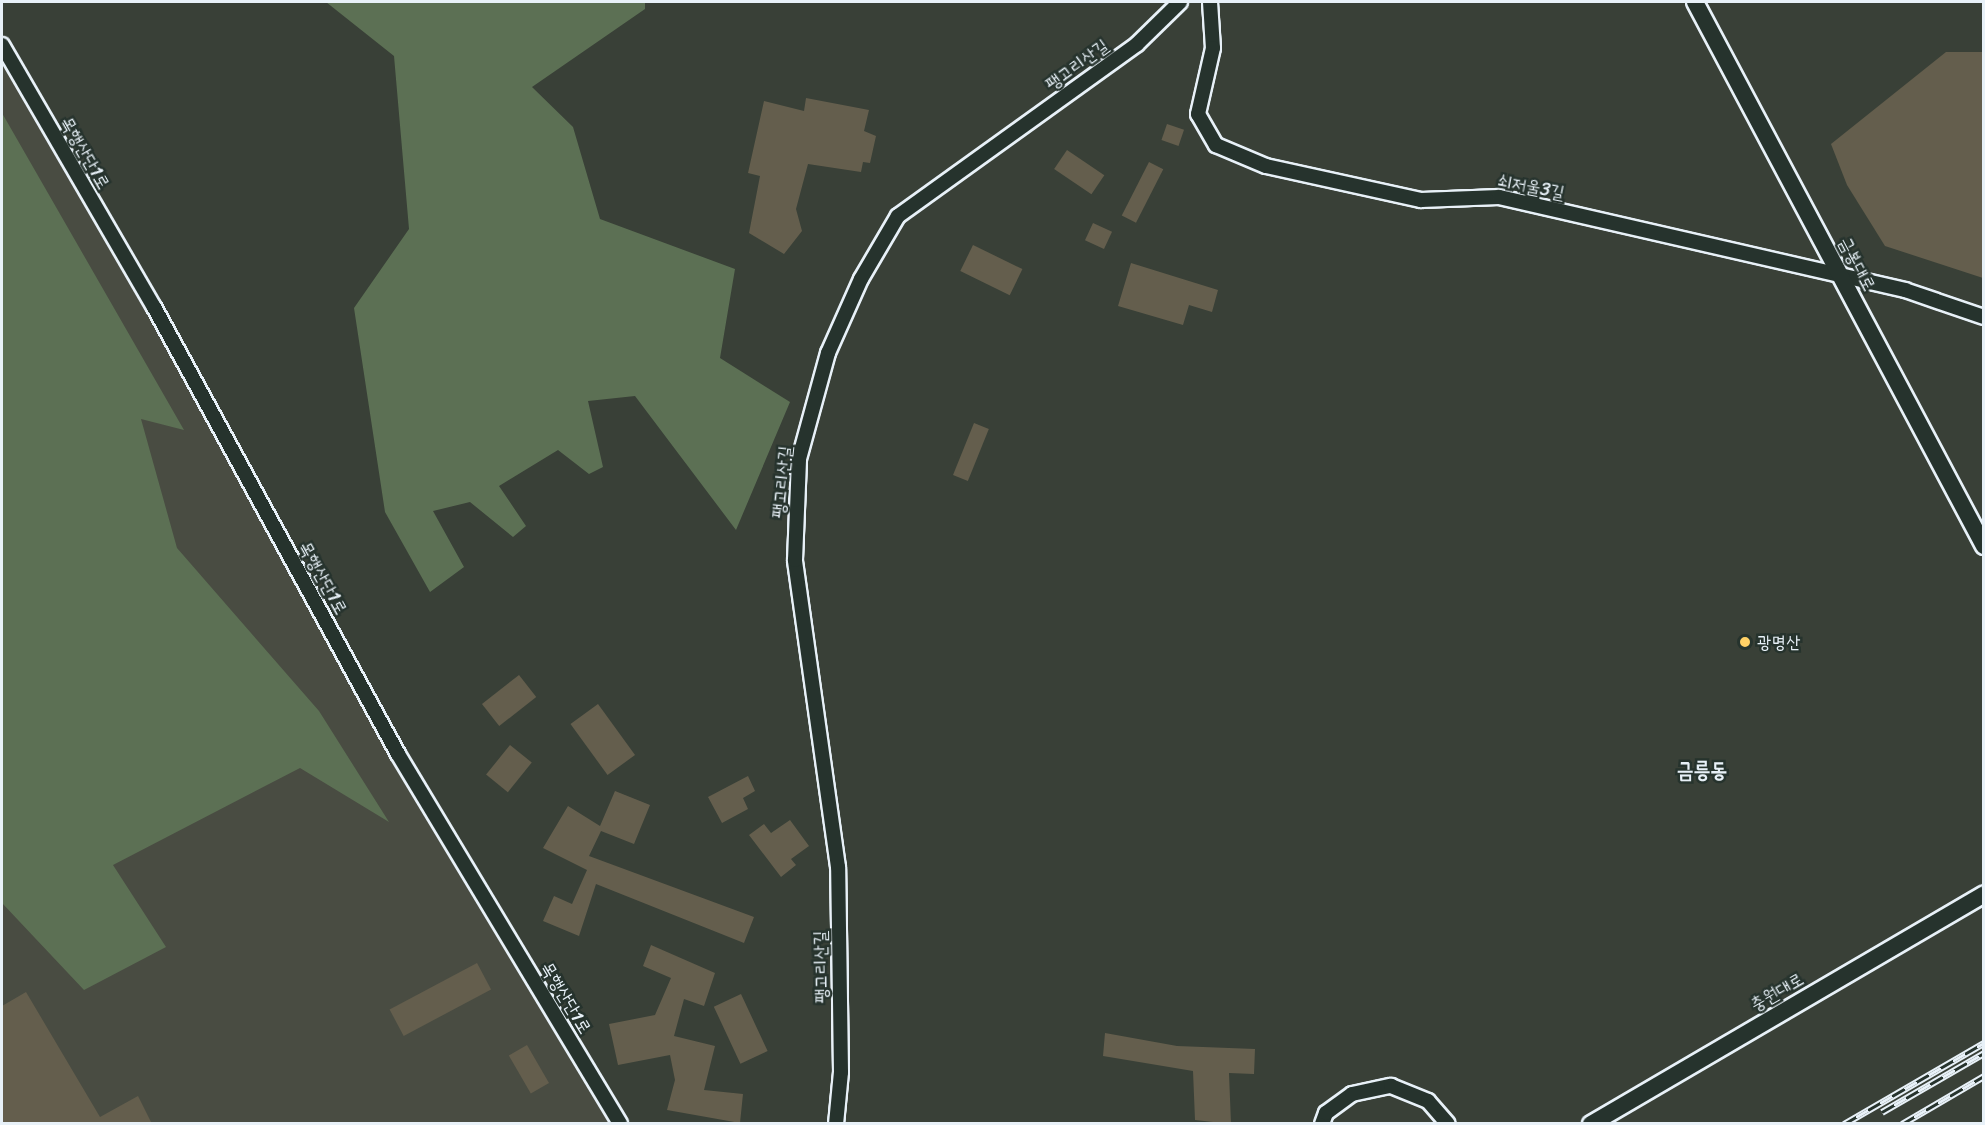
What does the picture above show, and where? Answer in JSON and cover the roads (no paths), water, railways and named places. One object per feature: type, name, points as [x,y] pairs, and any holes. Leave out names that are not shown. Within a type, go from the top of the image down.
[{"type":"street","name":"팽고리산길","points":[[836,1124],[841,1072],[838,867],[795,560],[799,459],[828,353],[861,279],[898,216],[1137,44],[1180,2]]},
{"type":"street","name":"쇠저울3길","points":[[1210,2],[1213,48],[1198,114],[1216,145],[1266,166],[1421,200],[1499,197],[1842,278],[1905,290],[1983,317]]},
{"type":"street","name":"금봉대로","points":[[1695,2],[1983,546]]},
{"type":"street","name":"목행산단1로","points":[[2,45],[154,307],[398,754],[620,1124]]},
{"type":"street","name":"충원대로","points":[[1591,1124],[1983,894]]},
{"type":"street","points":[[1322,1124],[1326,1113],[1352,1094],[1391,1086],[1428,1101],[1448,1124]]},
{"type":"railway","points":[[1844,1124],[1984,1043]]},
{"type":"railway","points":[[1882,1112],[1984,1053]]},
{"type":"railway","points":[[1902,1124],[1984,1076]]},
{"type":"place","name":"광명산","points":[[1745,642]]},
{"type":"district","name":"금릉동","points":[[1702,770]]}]
